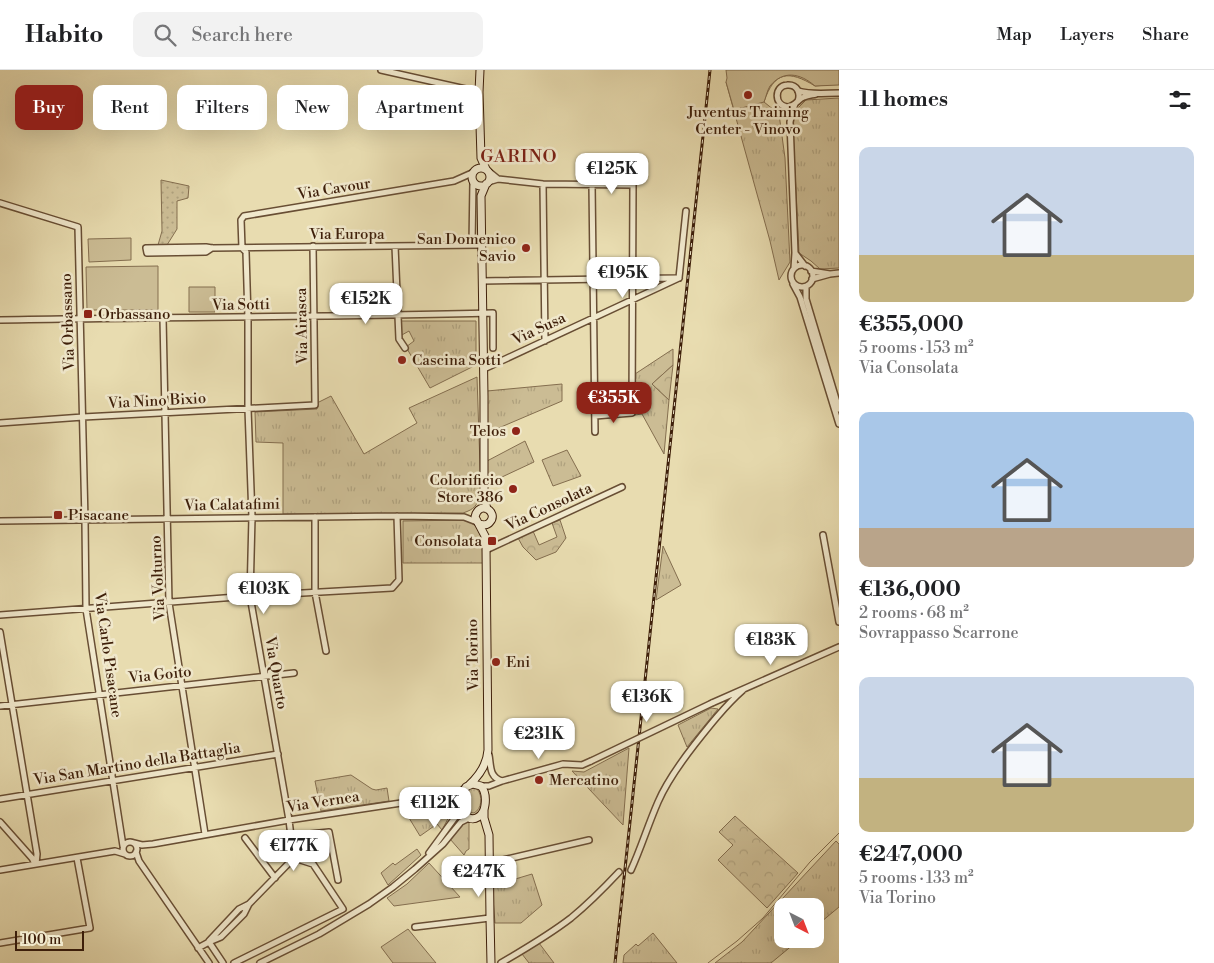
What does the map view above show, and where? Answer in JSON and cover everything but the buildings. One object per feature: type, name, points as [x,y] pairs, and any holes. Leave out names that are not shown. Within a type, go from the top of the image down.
[{"type":"main road","points":[[479,85],[480,70]]},
{"type":"main road","points":[[480,130],[481,158],[486,170],[490,174],[481,196]]},
{"type":"main road","points":[[481,158],[474,178],[481,196]]},
{"type":"main road","points":[[474,178],[481,168],[486,170]]},
{"type":"main road","points":[[474,178],[479,186],[487,183]]},
{"type":"main road","name":"Via Torino","points":[[481,196],[484,494],[487,509],[490,510],[492,515],[491,521],[486,528],[485,536],[488,753],[481,772]]},
{"type":"main road","name":"Via Torino","points":[[484,494],[475,517],[485,536]]},
{"type":"main road","points":[[478,510],[482,508],[487,509]]},
{"type":"main road","points":[[478,523],[484,525],[489,523]]},
{"type":"main road","points":[[480,786],[481,772]]},
{"type":"main road","points":[[481,772],[464,793],[462,807],[465,815],[486,828]]},
{"type":"main road","points":[[468,786],[474,784],[480,786],[485,792],[484,818],[489,835],[490,863],[491,963]]},
{"type":"main road","points":[[472,818],[481,816],[484,810]]},
{"type":"street","points":[[381,70],[446,85]]},
{"type":"street","points":[[839,93],[805,93],[790,84],[783,86],[778,92],[778,99],[785,106],[790,122],[796,253],[791,281],[800,297],[839,424]]},
{"type":"street","points":[[785,106],[788,107],[797,103],[799,98],[798,90]]},
{"type":"street","points":[[790,122],[793,109],[802,97],[816,94]]},
{"type":"street","points":[[486,170],[498,179]]},
{"type":"street","points":[[472,245],[474,178]]},
{"type":"street","name":"Via Cavour","points":[[242,248],[241,220],[244,216],[474,178]]},
{"type":"street","points":[[487,183],[498,179],[543,184],[633,185],[632,413],[595,416]]},
{"type":"street","points":[[543,184],[545,341]]},
{"type":"street","points":[[592,184],[595,432]]},
{"type":"street","name":"Via Orbassano","points":[[0,203],[78,227],[83,417]]},
{"type":"street","points":[[482,281],[679,278],[686,211]]},
{"type":"street","name":"Via Europa","points":[[212,248],[206,252],[147,253],[146,248],[482,245]]},
{"type":"street","name":"Via Airasca","points":[[313,246],[315,405]]},
{"type":"street","points":[[395,246],[398,339],[405,348]]},
{"type":"street","name":"Via Quarto","points":[[242,248],[246,252],[248,318],[248,409],[252,517],[250,596],[290,820],[293,853],[291,857]]},
{"type":"street","points":[[796,253],[811,270],[830,274]]},
{"type":"street","points":[[794,268],[800,265],[806,266]]},
{"type":"street","points":[[793,284],[799,287],[806,286],[811,282],[811,270]]},
{"type":"street","points":[[812,278],[839,273]]},
{"type":"street","name":"Via Susa","points":[[484,369],[679,278]]},
{"type":"street","points":[[806,286],[806,299],[839,409]]},
{"type":"street","points":[[483,313],[492,313],[493,348]]},
{"type":"street","name":"Via Sotti","points":[[0,320],[248,318],[483,313]]},
{"type":"street","name":"Via Volturno","points":[[163,318],[169,603],[205,834]]},
{"type":"street","name":"Via Nino Bixio","points":[[0,423],[315,405]]},
{"type":"street","name":"Via Carlo Pisacane","points":[[83,417],[86,609],[122,835],[127,844]]},
{"type":"street","name":"Via Consolata","points":[[486,550],[622,486]]},
{"type":"street","name":"Via Calatafimi","points":[[464,517],[478,510]]},
{"type":"street","points":[[0,615],[250,596],[392,588],[399,580],[397,516]]},
{"type":"street","name":"Via Calatafimi","points":[[0,521],[397,516],[464,517],[478,523]]},
{"type":"street","points":[[315,517],[315,592],[326,651]]},
{"type":"street","points":[[823,535],[839,622]]},
{"type":"street","points":[[0,632],[36,847],[36,864]]},
{"type":"street","points":[[480,786],[495,784],[563,764],[582,764],[591,761],[713,703],[839,647]]},
{"type":"street","name":"Via Goito","points":[[0,706],[294,673]]},
{"type":"street","points":[[631,870],[663,792],[682,761],[721,711],[743,690]]},
{"type":"street","points":[[713,703],[720,707],[721,711]]},
{"type":"street","points":[[488,753],[491,772],[502,781]]},
{"type":"street","name":"Via San Martino della Battaglia","points":[[0,799],[278,754]]},
{"type":"street","points":[[485,796],[495,784]]},
{"type":"street","name":"Via Vernea","points":[[147,845],[444,796],[461,791],[468,786]]},
{"type":"street","points":[[424,860],[462,807],[457,798],[444,796]]},
{"type":"street","points":[[260,963],[319,934],[369,904],[393,887],[443,844],[461,822],[472,818]]},
{"type":"street","points":[[0,822],[36,864]]},
{"type":"street","points":[[291,836],[329,832],[338,880]]},
{"type":"street","points":[[245,838],[275,878]]},
{"type":"street","points":[[490,863],[589,840]]},
{"type":"street","points":[[0,870],[115,851],[127,844],[147,845]]},
{"type":"street","points":[[127,844],[137,847],[136,851],[139,861],[209,963]]},
{"type":"street","points":[[127,844],[123,851],[139,861]]},
{"type":"street","points":[[115,851],[128,855],[147,845]]},
{"type":"street","points":[[26,851],[36,847]]},
{"type":"street","points":[[198,948],[208,942],[239,909],[249,904],[289,863],[291,857],[313,864],[343,909],[234,963]]},
{"type":"street","points":[[0,943],[90,928],[77,858]]},
{"type":"street","points":[[501,963],[572,918],[619,872]]},
{"type":"street","points":[[415,927],[490,918]]},
{"type":"street","points":[[208,942],[223,963]]},
{"type":"green space","name":"Juventus Training Center - Vinovo","points":[[726,70],[839,70],[839,85],[815,86],[798,76],[780,77],[770,86],[764,102],[734,110],[726,82]]},
{"type":"green space","points":[[832,70],[827,85],[815,86],[797,77],[784,76],[773,84],[764,102],[779,114],[785,158],[790,262],[779,280],[726,82],[763,71]]},
{"type":"green space","points":[[839,98],[839,268],[820,269],[799,253],[793,113],[806,100]]},
{"type":"green space","points":[[161,180],[189,186],[188,198],[177,201],[177,229],[167,245],[158,245],[162,231]]},
{"type":"green space","points":[[131,238],[131,260],[89,262],[88,239]]},
{"type":"green space","points":[[158,266],[158,310],[87,310],[86,267]]},
{"type":"green space","points":[[189,287],[215,287],[215,312],[189,312]]},
{"type":"green space","points":[[400,321],[476,321],[476,365],[430,388],[406,347],[414,341],[409,331],[400,336]]},
{"type":"green space","points":[[673,349],[673,365],[652,384],[669,400],[664,454],[642,414],[635,415],[635,374]]},
{"type":"green space","points":[[673,365],[669,400],[652,384]]},
{"type":"green space","points":[[477,377],[481,495],[473,508],[463,513],[283,514],[283,443],[256,442],[255,412],[317,409],[317,403],[331,396],[364,454],[417,423],[409,408]]},
{"type":"green space","points":[[562,384],[562,401],[487,433],[487,391]]},
{"type":"green space","points":[[525,441],[534,462],[487,484],[487,461]]},
{"type":"green space","points":[[567,450],[581,476],[553,486],[542,460]]},
{"type":"green space","points":[[466,520],[477,528],[481,538],[483,563],[403,563],[403,521]]},
{"type":"green space","points":[[560,520],[566,538],[556,552],[536,560],[523,547],[518,538],[533,531],[539,545],[557,537],[552,523]]},
{"type":"green space","points":[[663,546],[681,585],[656,600]]},
{"type":"green space","points":[[711,708],[718,709],[687,747],[678,725]]},
{"type":"green space","points":[[629,748],[623,825],[572,771],[584,772]]},
{"type":"green space","points":[[351,775],[372,789],[387,788],[389,801],[321,811],[315,781]]},
{"type":"green space","points":[[471,788],[477,789],[481,799],[479,809],[474,813],[468,812],[464,807],[465,794]]},
{"type":"green space","points":[[436,804],[451,805],[453,809],[442,830],[437,824],[420,836],[403,808]]},
{"type":"green space","points":[[735,816],[798,873],[767,908],[718,860],[733,845],[719,832]]},
{"type":"green space","points":[[469,820],[469,849],[464,855],[450,839],[461,825]]},
{"type":"green space","points":[[836,841],[839,844],[839,907],[824,920],[824,898],[783,898]]},
{"type":"green space","points":[[417,849],[421,855],[388,885],[381,873],[393,863],[395,865]]},
{"type":"green space","points":[[429,863],[460,897],[394,906],[387,898],[407,884]]},
{"type":"green space","points":[[532,874],[542,905],[521,923],[495,923],[492,886]]},
{"type":"green space","points":[[774,908],[774,948],[789,948],[771,963],[715,963],[742,942]]},
{"type":"green space","points":[[408,929],[436,963],[393,963],[381,947]]},
{"type":"green space","points":[[653,933],[677,963],[623,963],[624,955],[636,944],[638,946]]},
{"type":"green space","points":[[539,943],[554,963],[529,963],[522,954]]},
{"type":"waterway","points":[[708,963],[763,918],[810,862],[839,833]]},
{"type":"railway","points":[[615,963],[710,70]]},
{"type":"place","name":"Juventus Training Center - Vinovo","points":[[748,95]]},
{"type":"place","name":"San Domenico Savio","points":[[526,248]]},
{"type":"place","name":"Orbassano","points":[[88,314]]},
{"type":"place","name":"Cascina Sotti","points":[[402,360]]},
{"type":"place","name":"Telos","points":[[516,431]]},
{"type":"place","name":"Colorificio Store 386","points":[[513,489]]},
{"type":"place","name":"Pisacane","points":[[58,515]]},
{"type":"place","name":"Consolata","points":[[492,541]]},
{"type":"place","name":"Eni","points":[[496,662]]},
{"type":"place","name":"Mercatino","points":[[539,780]]},
{"type":"district","name":"GARINO","points":[[519,156]]}]
